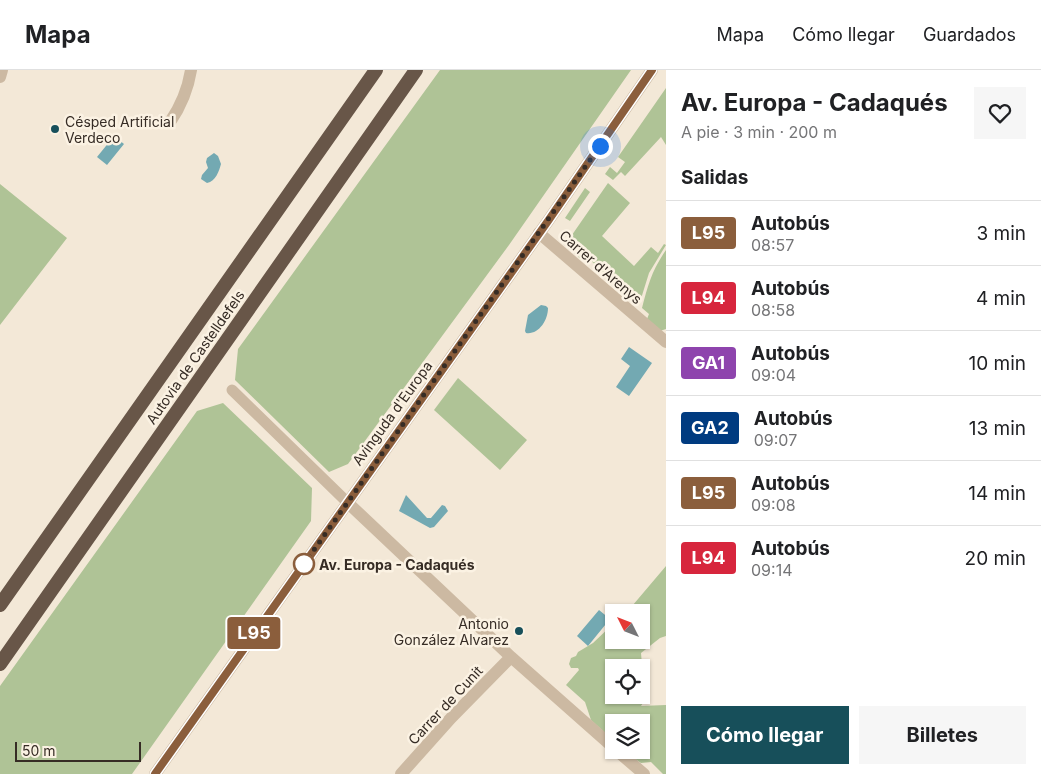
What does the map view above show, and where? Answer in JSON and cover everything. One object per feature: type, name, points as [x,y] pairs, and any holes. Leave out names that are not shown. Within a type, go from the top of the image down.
[{"type":"highway","name":"Autovia de Castelldefels","points":[[0,605],[376,70]]},
{"type":"highway","name":"Autovia de Castelldefels","points":[[0,664],[416,70]]},
{"type":"street","points":[[0,77],[2,70]]},
{"type":"street","points":[[170,122],[188,88],[191,70]]},
{"type":"street","name":"Avinguda d'Europa","points":[[155,774],[280,596],[331,528],[347,502],[539,233],[652,70]]},
{"type":"street","name":"Carrer d'Arenys","points":[[539,233],[666,342]]},
{"type":"street","points":[[232,390],[511,657],[605,740]]},
{"type":"street","name":"Carrer de Cunit","points":[[401,774],[511,657]]},
{"type":"street","points":[[627,759],[644,774]]},
{"type":"green space","points":[[440,70],[631,70],[509,245],[348,464],[329,472],[235,380],[238,349]]},
{"type":"green space","points":[[666,88],[666,145],[661,137],[625,176],[621,172],[613,180],[605,174],[610,167],[617,173],[625,162],[618,157]]},
{"type":"green space","points":[[608,183],[630,203],[602,236],[634,266],[651,247],[658,253],[664,244],[666,245],[649,273],[639,305],[588,258],[583,261],[565,245]]},
{"type":"green space","points":[[0,184],[67,238],[0,325]]},
{"type":"green space","points":[[585,188],[590,192],[570,221],[565,218]]},
{"type":"green space","points":[[666,250],[666,329],[660,331],[647,319],[649,314],[642,308],[651,278]]},
{"type":"green space","points":[[458,378],[527,440],[500,470],[434,410]]},
{"type":"green space","points":[[223,403],[312,488],[311,521],[132,774],[0,774],[0,686],[197,411]]},
{"type":"green space","points":[[666,566],[666,636],[650,646],[650,604],[634,604]]},
{"type":"green space","points":[[605,632],[605,649],[646,649],[641,653],[642,659],[605,659],[605,704],[666,705],[666,774],[663,774],[651,762],[641,763],[635,759],[650,759],[650,714],[605,714],[605,733],[591,720],[585,702],[566,685],[579,670],[578,668],[571,668],[569,664],[571,658],[593,643]]},
{"type":"water","points":[[114,136],[124,144],[107,165],[97,157]]},
{"type":"water","points":[[214,153],[218,156],[221,164],[215,178],[207,183],[201,179],[208,168],[207,158]]},
{"type":"water","points":[[541,305],[548,308],[548,313],[542,326],[534,332],[526,333],[528,315]]},
{"type":"water","points":[[629,347],[652,363],[629,396],[616,387],[630,366],[621,359]]},
{"type":"water","points":[[406,495],[427,518],[431,518],[442,505],[448,511],[434,527],[430,528],[399,511]]},
{"type":"water","points":[[599,610],[605,615],[605,625],[588,646],[577,636]]},
{"type":"bus line","name":"L95","points":[[155,774],[548,221],[652,70]]},
{"type":"place","name":"Césped Artificial Verdeco","points":[[55,129]]},
{"type":"place","name":"Av. Europa - Cadaqués","points":[[304,564]]},
{"type":"place","name":"Antonio González Alvarez","points":[[519,631]]},
{"type":"route","points":[[304,564],[600,146]]}]
